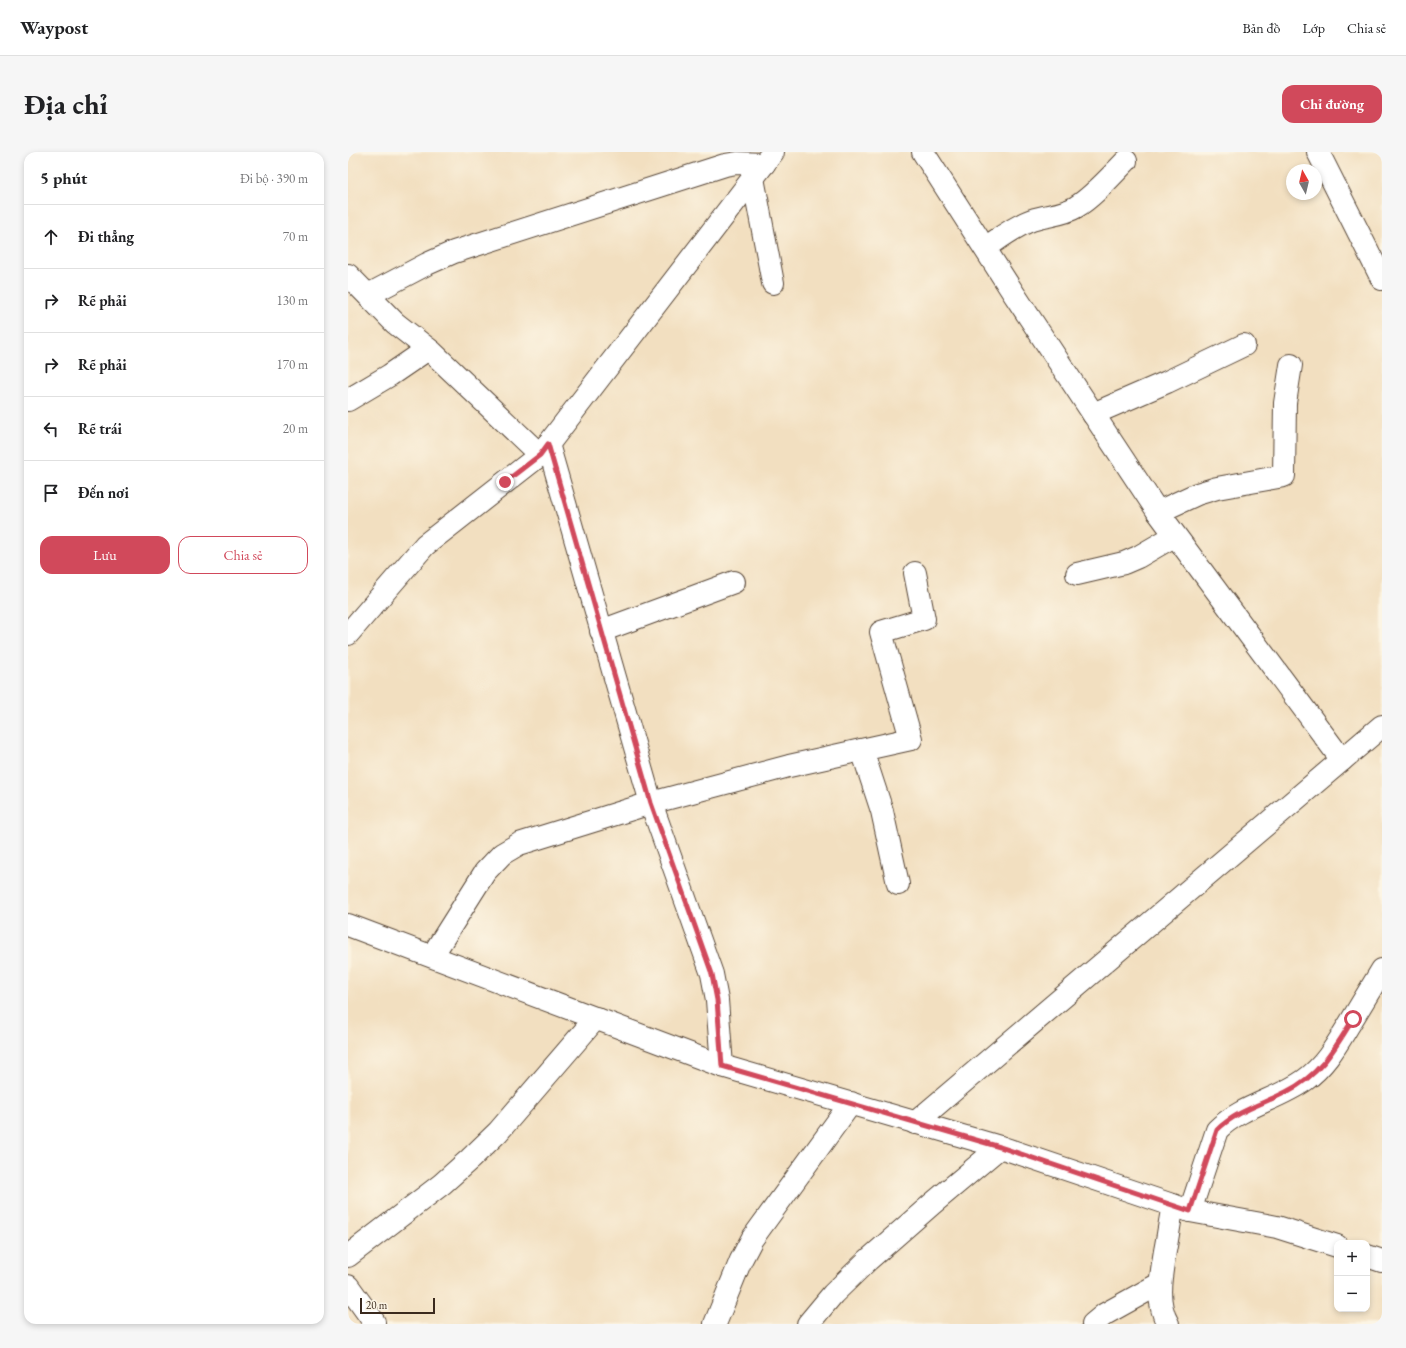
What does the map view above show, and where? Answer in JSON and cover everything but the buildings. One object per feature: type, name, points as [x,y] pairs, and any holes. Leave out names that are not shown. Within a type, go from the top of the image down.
[{"type":"street","points":[[923,152],[1174,536],[1342,760]]},
{"type":"street","points":[[1318,152],[1382,279]]},
{"type":"street","points":[[985,248],[1018,226],[1033,220],[1056,215],[1075,208],[1085,202],[1126,161]]},
{"type":"street","points":[[368,296],[427,264],[454,252],[488,240],[602,206],[725,165],[737,163],[763,164]]},
{"type":"street","points":[[763,164],[773,283]]},
{"type":"street","points":[[348,634],[425,545],[544,449],[763,164]]},
{"type":"street","points":[[348,275],[395,323],[428,349],[544,449],[601,631],[651,803],[714,980],[722,1066]]},
{"type":"street","points":[[1093,414],[1167,382],[1244,345]]},
{"type":"street","points":[[348,400],[390,375],[428,349]]},
{"type":"street","points":[[1158,512],[1197,494],[1217,488],[1284,476],[1285,403],[1291,365]]},
{"type":"street","points":[[1077,574],[1124,563],[1138,557],[1174,536]]},
{"type":"street","points":[[432,956],[485,872],[502,854],[519,844],[651,803],[789,766],[911,739],[881,632],[924,619],[915,573]]},
{"type":"street","points":[[601,631],[734,582]]},
{"type":"street","points":[[915,1122],[1382,726]]},
{"type":"street","points":[[862,750],[882,811],[898,884]]},
{"type":"street","points":[[348,925],[722,1066],[1000,1147],[1182,1208],[1277,1227],[1334,1245]]},
{"type":"street","points":[[1168,1324],[1163,1315],[1159,1284],[1182,1208],[1217,1130],[1227,1120],[1287,1092],[1319,1069],[1331,1055],[1382,970]]},
{"type":"street","points":[[348,1256],[442,1184],[470,1159],[498,1132],[596,1018]]},
{"type":"street","points":[[715,1324],[741,1260],[752,1239],[850,1103]]},
{"type":"street","points":[[808,1324],[833,1294],[868,1260],[1000,1147]]},
{"type":"street","points":[[1370,1257],[1382,1261]]},
{"type":"street","points":[[1093,1324],[1105,1314],[1159,1284]]},
{"type":"street","points":[[348,1286],[374,1322]]},
{"type":"route","points":[[505,482],[540,455],[548,444],[651,803],[712,974],[717,1000],[722,1066],[1000,1147],[1190,1211],[1217,1130],[1227,1120],[1287,1092],[1319,1069],[1331,1055],[1353,1019]]}]
